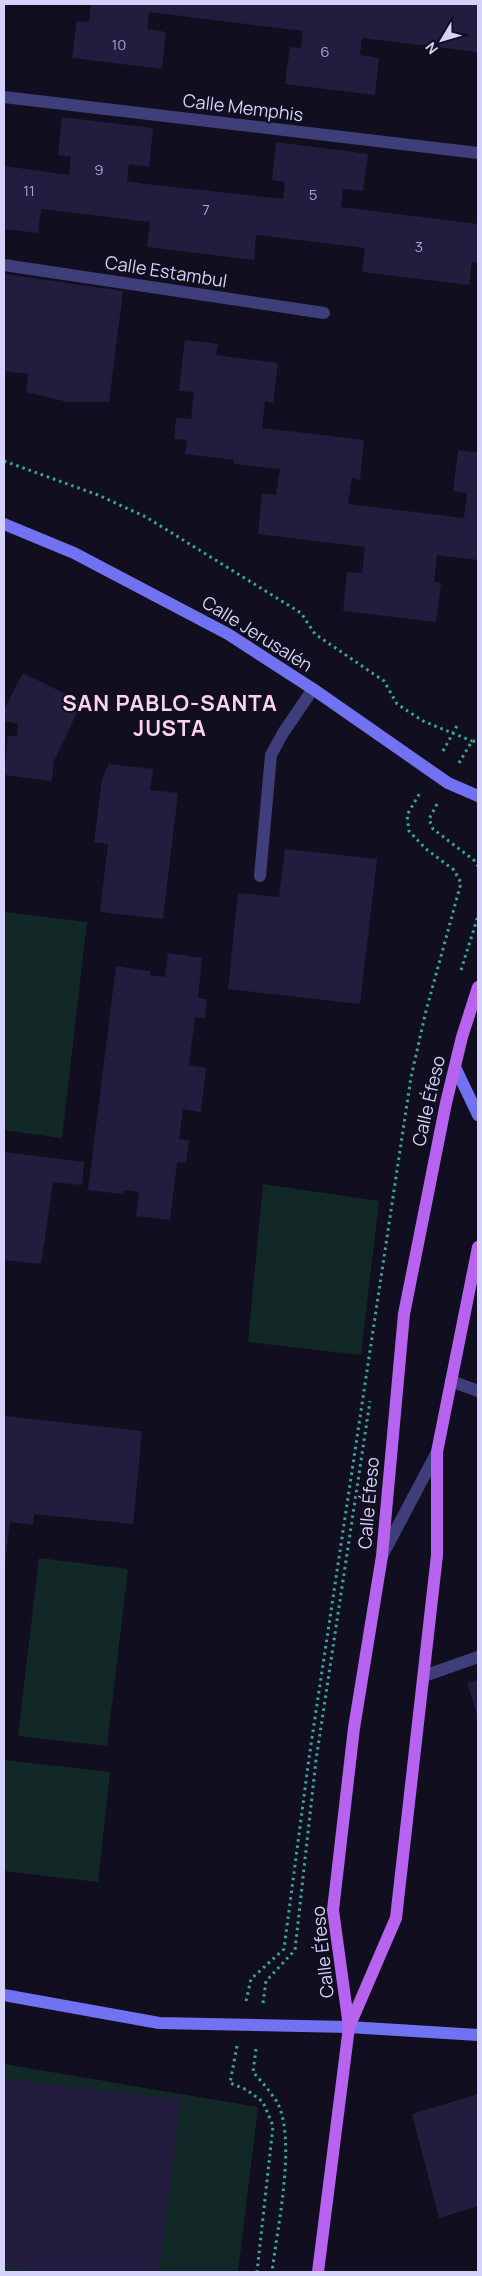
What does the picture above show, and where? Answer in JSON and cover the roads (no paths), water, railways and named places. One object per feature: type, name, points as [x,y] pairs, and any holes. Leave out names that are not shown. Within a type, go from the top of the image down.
[{"type":"main road","name":"Calle Éfeso","points":[[318,2272],[349,2027],[333,1910],[354,1728],[382,1556],[404,1314],[432,1166],[455,1067],[478,987]]},
{"type":"main road","name":"Calle Éfeso","points":[[349,2027],[396,1918],[438,1556],[437,1452],[478,1246]]},
{"type":"street","name":"Calle Memphis","points":[[4,97],[478,153]]},
{"type":"street","name":"Calle Estambul","points":[[4,265],[324,313]]},
{"type":"street","name":"Calle Jerusalén","points":[[4,524],[74,553],[228,634],[312,689],[448,783],[478,796]]},
{"type":"street","points":[[260,876],[271,755],[312,689]]},
{"type":"street","points":[[455,1067],[478,1115]]},
{"type":"street","points":[[451,1381],[478,1391]]},
{"type":"street","points":[[382,1556],[437,1452]]},
{"type":"street","points":[[424,1676],[478,1657]]},
{"type":"street","points":[[4,1995],[159,2023],[349,2027],[478,2035]]},
{"type":"district","name":"SAN PABLO-SANTA JUSTA","points":[[170,716]]}]
